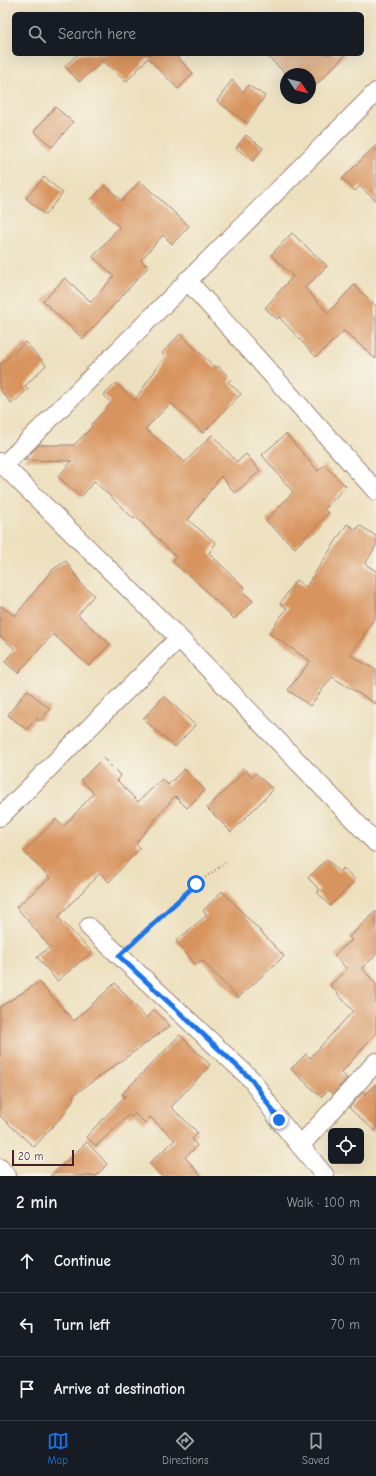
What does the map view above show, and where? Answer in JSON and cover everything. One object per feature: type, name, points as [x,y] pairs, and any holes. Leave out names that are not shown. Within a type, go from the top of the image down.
[{"type":"street","points":[[375,96],[2,464],[179,638],[376,843]]},
{"type":"street","points":[[187,280],[376,491]]},
{"type":"street","points":[[0,817],[179,638]]},
{"type":"street","points":[[89,927],[252,1080],[279,1120],[325,1176]]},
{"type":"street","points":[[300,1146],[376,1062]]},
{"type":"street","points":[[0,1168],[7,1176]]},
{"type":"path","points":[[119,956],[196,884],[225,863]]},
{"type":"building","points":[[76,56],[176,56],[193,73],[178,89],[148,58],[126,82],[103,61],[79,82],[65,66]]},
{"type":"building","points":[[267,56],[344,56],[316,85],[316,68],[280,68]]},
{"type":"building","points":[[232,80],[243,92],[248,85],[265,96],[247,123],[217,101]]},
{"type":"building","points":[[55,107],[73,122],[52,147],[34,131]]},
{"type":"building","points":[[246,135],[263,148],[253,161],[236,148]]},
{"type":"building","points":[[376,145],[376,201],[360,186],[355,191],[342,179]]},
{"type":"building","points":[[44,177],[63,193],[45,215],[26,198]]},
{"type":"building","points":[[140,181],[189,226],[172,244],[163,235],[141,260],[148,267],[83,339],[43,301],[65,278],[91,302],[114,276],[93,257],[119,227],[91,200],[105,185],[122,201]]},
{"type":"building","points":[[292,233],[327,266],[305,288],[328,313],[354,285],[376,306],[376,359],[344,331],[316,357],[279,317],[277,319],[265,308],[293,276],[271,255]]},
{"type":"building","points":[[180,334],[216,368],[218,366],[231,379],[228,382],[241,394],[203,433],[171,403],[145,429],[185,462],[212,435],[237,462],[246,454],[260,471],[235,493],[221,476],[188,520],[216,543],[209,553],[245,588],[242,591],[253,601],[234,619],[197,582],[172,562],[176,557],[136,517],[134,519],[94,481],[81,497],[58,477],[72,461],[24,460],[39,445],[74,445],[92,427],[91,425],[111,403],[104,395],[116,383],[134,401],[165,356],[162,353]]},
{"type":"building","points":[[25,342],[46,365],[25,386],[28,389],[12,404],[0,390],[0,365]]},
{"type":"building","points":[[286,434],[318,471],[324,465],[346,486],[324,510],[329,513],[295,548],[266,521],[293,492],[262,455]]},
{"type":"building","points":[[347,524],[357,530],[359,525],[376,536],[376,546],[365,564],[376,571],[376,616],[350,655],[376,670],[376,704],[332,677],[310,706],[288,690],[310,661],[269,633],[287,608],[280,604],[296,580],[306,587]]},
{"type":"building","points":[[66,561],[82,585],[94,595],[78,615],[110,644],[89,666],[53,634],[18,673],[5,662],[15,649],[0,636],[0,606],[15,616],[52,570]]},
{"type":"building","points":[[27,690],[50,709],[40,721],[36,718],[27,730],[8,715]]},
{"type":"building","points":[[164,696],[195,725],[175,747],[143,719]]},
{"type":"building","points":[[103,758],[121,776],[117,780],[138,802],[162,779],[168,785],[184,769],[205,790],[187,808],[175,796],[136,843],[140,848],[109,882],[100,873],[58,917],[92,952],[57,981],[37,957],[50,947],[16,907],[50,878],[24,852],[56,819],[63,827],[94,793],[81,780]]},
{"type":"building","points":[[246,770],[252,777],[256,773],[273,790],[231,832],[207,808]]},
{"type":"building","points":[[327,859],[339,872],[343,868],[356,880],[330,906],[317,892],[320,890],[308,878]]},
{"type":"building","points":[[222,891],[284,956],[238,998],[202,960],[196,965],[176,941],[207,915],[203,911]]},
{"type":"building","points":[[376,911],[376,955],[362,968],[376,984],[376,1033],[341,1073],[347,1078],[333,1094],[328,1090],[321,1097],[291,1069],[306,1054],[310,1058],[353,1011],[330,985],[347,969],[334,955],[352,940],[349,937]]},
{"type":"building","points":[[39,982],[74,1021],[115,983],[146,1018],[154,1009],[170,1026],[72,1096],[74,1098],[64,1114],[34,1147],[0,1116],[0,1007]]},
{"type":"building","points":[[180,1035],[210,1065],[171,1107],[198,1133],[192,1139],[197,1146],[185,1157],[201,1176],[161,1176],[149,1163],[175,1140],[150,1117],[145,1123],[135,1114],[131,1117],[129,1115],[96,1146],[86,1137],[125,1096],[122,1094]]},
{"type":"building","points":[[376,1084],[376,1132],[349,1108],[363,1092],[365,1094]]},
{"type":"building","points":[[87,1142],[107,1164],[96,1176],[50,1176]]},
{"type":"route","points":[[196,884],[170,910],[119,956],[252,1080],[279,1120]]}]
